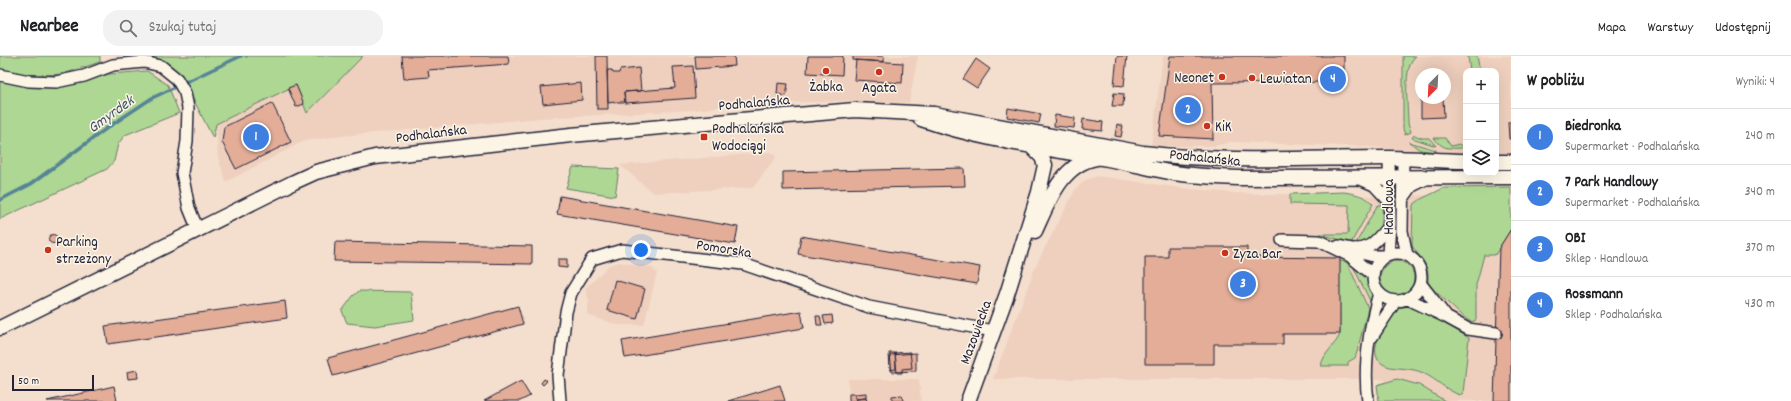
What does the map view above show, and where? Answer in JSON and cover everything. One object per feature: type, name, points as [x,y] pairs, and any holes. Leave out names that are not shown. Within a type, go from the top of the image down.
[{"type":"street","points":[[0,75],[29,81],[56,82],[84,76],[113,65],[144,62],[161,66],[177,79],[184,93],[188,108],[187,141],[182,173],[189,208],[198,230]]},
{"type":"street","name":"Podhalańska","points":[[0,328],[316,172],[375,157],[564,136],[855,110],[902,112],[934,114],[1143,154],[1217,159],[1366,158],[1429,177],[1511,177]]},
{"type":"street","name":"Podhalańska","points":[[902,112],[945,127],[1031,146],[1099,157],[1174,173],[1202,176],[1238,178],[1354,177],[1396,167],[1440,161],[1463,161]]},
{"type":"street","points":[[1047,135],[1055,140],[1060,151]]},
{"type":"street","points":[[1031,146],[1042,157],[1045,165],[1065,146],[1078,141]]},
{"type":"street","name":"Mazowiecka","points":[[1060,151],[1062,165],[1060,181]]},
{"type":"street","name":"Mazowiecka","points":[[1014,274],[1060,181],[1073,168],[1083,162],[1099,157]]},
{"type":"street","points":[[1499,162],[1511,162]]},
{"type":"street","name":"Mazowiecka","points":[[968,401],[1014,274],[1032,218],[1045,165]]},
{"type":"street","name":"Handlowa","points":[[1396,167],[1402,200],[1402,230],[1407,255]]},
{"type":"street","name":"Handlowa","points":[[1386,255],[1390,224],[1389,201],[1396,167]]},
{"type":"street","points":[[1354,177],[1374,185],[1389,201]]},
{"type":"street","points":[[1402,200],[1412,186],[1429,177]]},
{"type":"street","name":"Handlowa","points":[[1351,250],[1362,249],[1377,240],[1390,224]]},
{"type":"street","points":[[1282,240],[1320,241],[1373,256],[1394,253],[1407,255],[1418,264],[1420,270],[1420,284],[1414,295],[1408,299],[1396,302],[1383,298],[1375,288],[1373,275],[1377,264],[1386,255]]},
{"type":"street","points":[[1320,241],[1350,256],[1373,275]]},
{"type":"street","name":"Pomorska","points":[[560,401],[558,375],[566,312],[571,293],[592,259],[622,250],[743,264],[869,307],[993,331]]},
{"type":"street","points":[[1420,284],[1446,317]]},
{"type":"street","points":[[1368,401],[1366,365],[1372,319],[1379,294]]},
{"type":"street","points":[[1408,299],[1446,317],[1468,330],[1496,333]]},
{"type":"street","points":[[1370,341],[1396,302]]},
{"type":"shaded area","points":[[362,56],[918,56],[909,103],[849,101],[744,104],[695,110],[542,118],[342,136],[304,141],[226,182],[218,157],[216,124],[296,85],[307,113]]},
{"type":"shaded area","points":[[1163,56],[1511,56],[1511,155],[1499,155],[1499,68],[1463,68],[1463,154],[1370,147],[1231,142],[1214,146],[1151,146]]},
{"type":"shaded area","points":[[771,152],[776,157],[753,188],[653,193],[620,165]]},
{"type":"shaded area","points":[[1098,176],[1181,188],[1235,193],[1365,196],[1511,194],[1511,401],[1439,401],[1416,387],[1379,379],[993,379],[1036,265],[1075,190],[1085,180]]},
{"type":"shaded area","points":[[619,262],[651,267],[657,273],[644,325],[618,325],[587,315],[589,300],[585,289],[609,265]]},
{"type":"shaded area","points":[[848,379],[919,379],[921,401],[849,401]]},
{"type":"green space","points":[[0,56],[100,56],[100,62],[63,74],[29,76],[0,70]]},
{"type":"green space","points":[[134,56],[247,56],[246,58],[248,56],[363,56],[307,113],[296,85],[216,124],[213,138],[188,89],[167,66]]},
{"type":"green space","points":[[1403,56],[1416,56],[1409,68],[1407,77],[1408,123],[1411,132],[1405,135],[1403,129]]},
{"type":"green space","points":[[1468,56],[1477,56],[1479,68],[1470,68]]},
{"type":"green space","points":[[147,71],[168,85],[179,113],[125,135],[118,144],[114,161],[107,169],[0,219],[0,81],[28,87],[63,85],[110,74]]},
{"type":"green space","points":[[1414,135],[1422,138],[1429,138],[1436,146],[1412,138]]},
{"type":"green space","points":[[1434,138],[1445,138],[1451,146],[1463,145],[1463,148],[1448,148],[1444,147]]},
{"type":"green space","points":[[1409,142],[1436,150],[1436,152],[1420,150]]},
{"type":"green space","points":[[573,167],[619,169],[615,196],[566,188]]},
{"type":"green space","points":[[1511,187],[1511,229],[1495,255],[1484,255],[1476,285],[1476,320],[1471,322],[1461,315],[1433,289],[1428,282],[1428,273],[1425,264],[1412,246],[1413,205],[1421,199],[1444,188]]},
{"type":"green space","points":[[1344,192],[1356,194],[1373,204],[1351,243],[1320,234],[1348,234],[1349,205],[1290,204],[1290,194]]},
{"type":"green space","points":[[1382,204],[1382,219],[1378,231],[1369,239],[1355,245],[1377,206]]},
{"type":"green space","points":[[1339,261],[1347,262],[1368,308],[1355,358],[1348,362],[1348,366],[1321,366],[1324,357],[1336,342],[1340,334]]},
{"type":"green space","points":[[1394,261],[1400,261],[1409,266],[1413,272],[1413,284],[1409,290],[1400,295],[1394,295],[1385,290],[1380,281],[1380,275],[1385,266]]},
{"type":"green space","points":[[1351,262],[1366,275],[1373,298],[1372,305]]},
{"type":"green space","points":[[359,291],[411,292],[414,320],[375,326],[347,323],[342,311],[353,296]]},
{"type":"green space","points":[[1412,303],[1469,338],[1463,393],[1460,395],[1419,371],[1390,367],[1378,360],[1376,355],[1377,344],[1386,321],[1394,310]]},
{"type":"green space","points":[[1397,379],[1419,385],[1445,401],[1379,401],[1377,385]]},
{"type":"building","points":[[402,56],[508,56],[509,64],[428,70],[429,77],[404,79]]},
{"type":"building","points":[[596,56],[607,56],[608,109],[597,109]]},
{"type":"building","points":[[695,56],[734,56],[735,66],[696,69]]},
{"type":"building","points":[[808,56],[843,56],[842,75],[807,73]]},
{"type":"building","points":[[853,56],[884,56],[884,62],[853,60]]},
{"type":"building","points":[[1117,56],[1127,56],[1124,86],[1114,85]]},
{"type":"building","points":[[1170,56],[1344,56],[1344,82],[1212,83],[1213,139],[1159,136]]},
{"type":"building","points":[[976,59],[990,69],[977,88],[963,79]]},
{"type":"building","name":"Agata","points":[[856,60],[903,63],[902,83],[854,80]]},
{"type":"building","points":[[693,66],[695,98],[625,103],[624,92],[675,88],[673,67]]},
{"type":"building","points":[[639,68],[641,91],[624,92],[625,102],[608,103],[607,70],[612,70],[613,73],[619,73],[620,70]]},
{"type":"building","points":[[581,83],[582,100],[543,104],[541,87]]},
{"type":"building","points":[[778,83],[788,84],[786,96],[777,94]]},
{"type":"building","points":[[296,85],[304,104],[296,107],[288,88]]},
{"type":"building","points":[[1114,93],[1124,94],[1123,106],[1112,106]]},
{"type":"building","points":[[272,103],[291,142],[236,169],[222,142],[224,127]]},
{"type":"building","points":[[1421,104],[1443,104],[1444,117],[1421,118]]},
{"type":"building","points":[[1008,108],[1041,114],[1039,123],[1007,117]]},
{"type":"building","points":[[1055,115],[1075,118],[1074,128],[1054,126]]},
{"type":"building","points":[[1083,119],[1103,122],[1102,131],[1082,129]]},
{"type":"building","points":[[1508,122],[1511,122],[1511,139],[1509,139]]},
{"type":"building","points":[[1117,124],[1123,126],[1121,137],[1115,136]]},
{"type":"building","points":[[964,168],[965,186],[783,190],[783,172]]},
{"type":"building","points":[[560,196],[738,227],[735,244],[557,214]]},
{"type":"building","points":[[1511,229],[1511,401],[1494,401],[1499,248]]},
{"type":"building","points":[[51,235],[55,235],[57,239],[55,243],[51,243],[49,241],[49,237]]},
{"type":"building","points":[[801,236],[980,267],[977,284],[798,254]]},
{"type":"building","points":[[335,242],[532,246],[532,264],[334,261]]},
{"type":"building","points":[[1168,247],[1247,247],[1247,257],[1340,258],[1340,334],[1283,334],[1283,344],[1214,344],[1214,364],[1145,364],[1145,257],[1168,257]]},
{"type":"building","points":[[558,259],[567,259],[567,268],[558,267]]},
{"type":"building","points":[[615,280],[645,289],[637,319],[607,310]]},
{"type":"building","points":[[285,301],[287,318],[108,344],[105,326]]},
{"type":"building","points":[[518,306],[523,324],[333,376],[328,358]]},
{"type":"building","points":[[801,311],[804,328],[625,358],[622,341]]},
{"type":"building","points":[[832,315],[833,323],[825,324],[823,316]]},
{"type":"building","points":[[816,316],[820,316],[822,325],[817,325]]},
{"type":"building","points":[[910,352],[912,368],[902,369],[902,373],[897,373],[895,353]]},
{"type":"building","points":[[889,353],[895,353],[896,369],[890,370]]},
{"type":"building","points":[[916,353],[916,371],[892,372],[890,355]]},
{"type":"building","points":[[137,370],[138,378],[128,379],[127,372]]},
{"type":"building","points":[[544,379],[547,381],[543,385],[541,383]]},
{"type":"building","points":[[521,381],[530,396],[520,401],[484,401]]},
{"type":"building","points":[[780,385],[785,401],[728,401],[758,392]]},
{"type":"building","points":[[114,386],[117,401],[47,401],[88,392]]},
{"type":"building","points":[[866,393],[866,398],[856,399],[855,394]]},
{"type":"building","points":[[849,394],[855,394],[856,401],[849,401]]},
{"type":"building","points":[[902,395],[903,401],[892,401],[892,396]]},
{"type":"building","points":[[866,398],[867,401],[856,401],[856,399]]},
{"type":"waterway","name":"Gmyrdek","points":[[0,200],[31,184],[107,128],[152,98],[241,56]]},
{"type":"place","name":"Żabka","points":[[826,71]]},
{"type":"place","name":"Agata","points":[[879,72]]},
{"type":"place","name":"Neonet","points":[[1222,77]]},
{"type":"place","name":"Lewiatan","points":[[1252,78]]},
{"type":"place","name":"Rossmann","points":[[1333,79]]},
{"type":"place","name":"7 Park Handlowy","points":[[1188,110]]},
{"type":"place","name":"KiK","points":[[1207,126]]},
{"type":"place","name":"Biedronka","points":[[256,137]]},
{"type":"place","name":"Podhalańska Wodociągi","points":[[704,137]]},
{"type":"place","name":"Parking strzeżony","points":[[48,250]]},
{"type":"place","name":"Zyza Bar","points":[[1225,253]]},
{"type":"place","name":"OBI","points":[[1243,284]]}]
